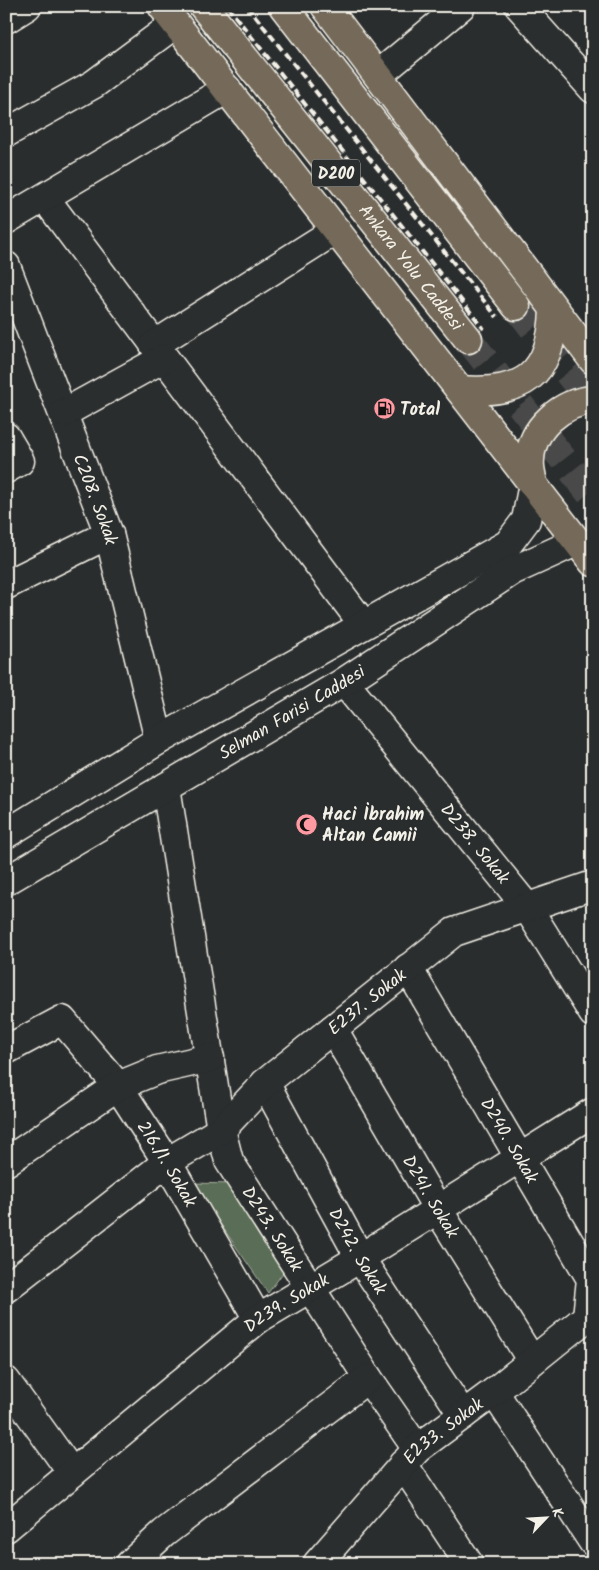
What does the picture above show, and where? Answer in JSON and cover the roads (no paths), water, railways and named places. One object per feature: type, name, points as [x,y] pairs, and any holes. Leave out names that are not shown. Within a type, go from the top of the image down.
[{"type":"highway","name":"Ankara Yolu Caddesi","points":[[204,6],[468,339]]},
{"type":"highway","points":[[283,6],[516,306]]},
{"type":"highway","points":[[325,6],[554,311],[593,360]]},
{"type":"highway","points":[[169,15],[532,484],[587,549]]},
{"type":"highway","points":[[460,390],[487,391],[504,388],[520,383],[533,374],[547,356],[553,333],[554,311]]},
{"type":"highway","points":[[532,484],[530,460],[537,436],[544,423],[583,400],[593,400]]},
{"type":"street","points":[[6,18],[27,6]]},
{"type":"street","points":[[378,75],[461,6]]},
{"type":"street","points":[[519,6],[593,89]]},
{"type":"street","points":[[7,133],[94,84],[169,15]]},
{"type":"street","points":[[6,220],[227,89]]},
{"type":"street","points":[[45,198],[363,624]]},
{"type":"street","points":[[64,413],[159,352],[336,230]]},
{"type":"street","name":"C208. Sokak","points":[[6,266],[11,293],[64,413],[109,534],[158,740]]},
{"type":"street","points":[[6,437],[13,465]]},
{"type":"street","points":[[6,834],[158,740],[508,544],[526,520],[532,484]]},
{"type":"street","points":[[6,585],[109,534]]},
{"type":"street","name":"Selman Farisi Caddesi","points":[[6,881],[344,682],[512,571],[587,549]]},
{"type":"street","name":"D238. Sokak","points":[[344,682],[526,906],[593,1013]]},
{"type":"street","name":"D243. Sokak","points":[[166,787],[222,1130],[229,1161],[368,1378],[469,1564]]},
{"type":"street","name":"E237. Sokak","points":[[6,1288],[167,1162],[222,1130],[264,1083],[454,932],[526,906],[593,885]]},
{"type":"street","name":"D240. Sokak","points":[[408,968],[592,1279],[590,1321]]},
{"type":"street","name":"216./1. Sokak","points":[[6,1050],[62,1020],[118,1086],[167,1162],[258,1319]]},
{"type":"street","name":"D241. Sokak","points":[[333,1029],[437,1208],[532,1361]]},
{"type":"street","points":[[6,1162],[118,1086],[157,1070],[210,1058]]},
{"type":"street","name":"D242. Sokak","points":[[264,1083],[360,1258],[463,1415]]},
{"type":"street","name":"D239. Sokak","points":[[6,1528],[258,1319],[360,1258],[593,1112]]},
{"type":"street","name":"E233. Sokak","points":[[317,1564],[410,1457],[532,1361],[590,1321]]},
{"type":"street","points":[[130,1564],[164,1533],[368,1378]]},
{"type":"street","points":[[6,1381],[72,1473]]},
{"type":"street","points":[[494,1392],[593,1542]]},
{"type":"tunnel","points":[[516,306],[593,405]]},
{"type":"tunnel","points":[[468,339],[593,497]]},
{"type":"railway","points":[[227,6],[484,329]]},
{"type":"railway","points":[[247,6],[497,317]]},
{"type":"place","name":"Total","points":[[384,409]]},
{"type":"place","name":"Haci İbrahim Altan Camii","points":[[306,824]]}]
